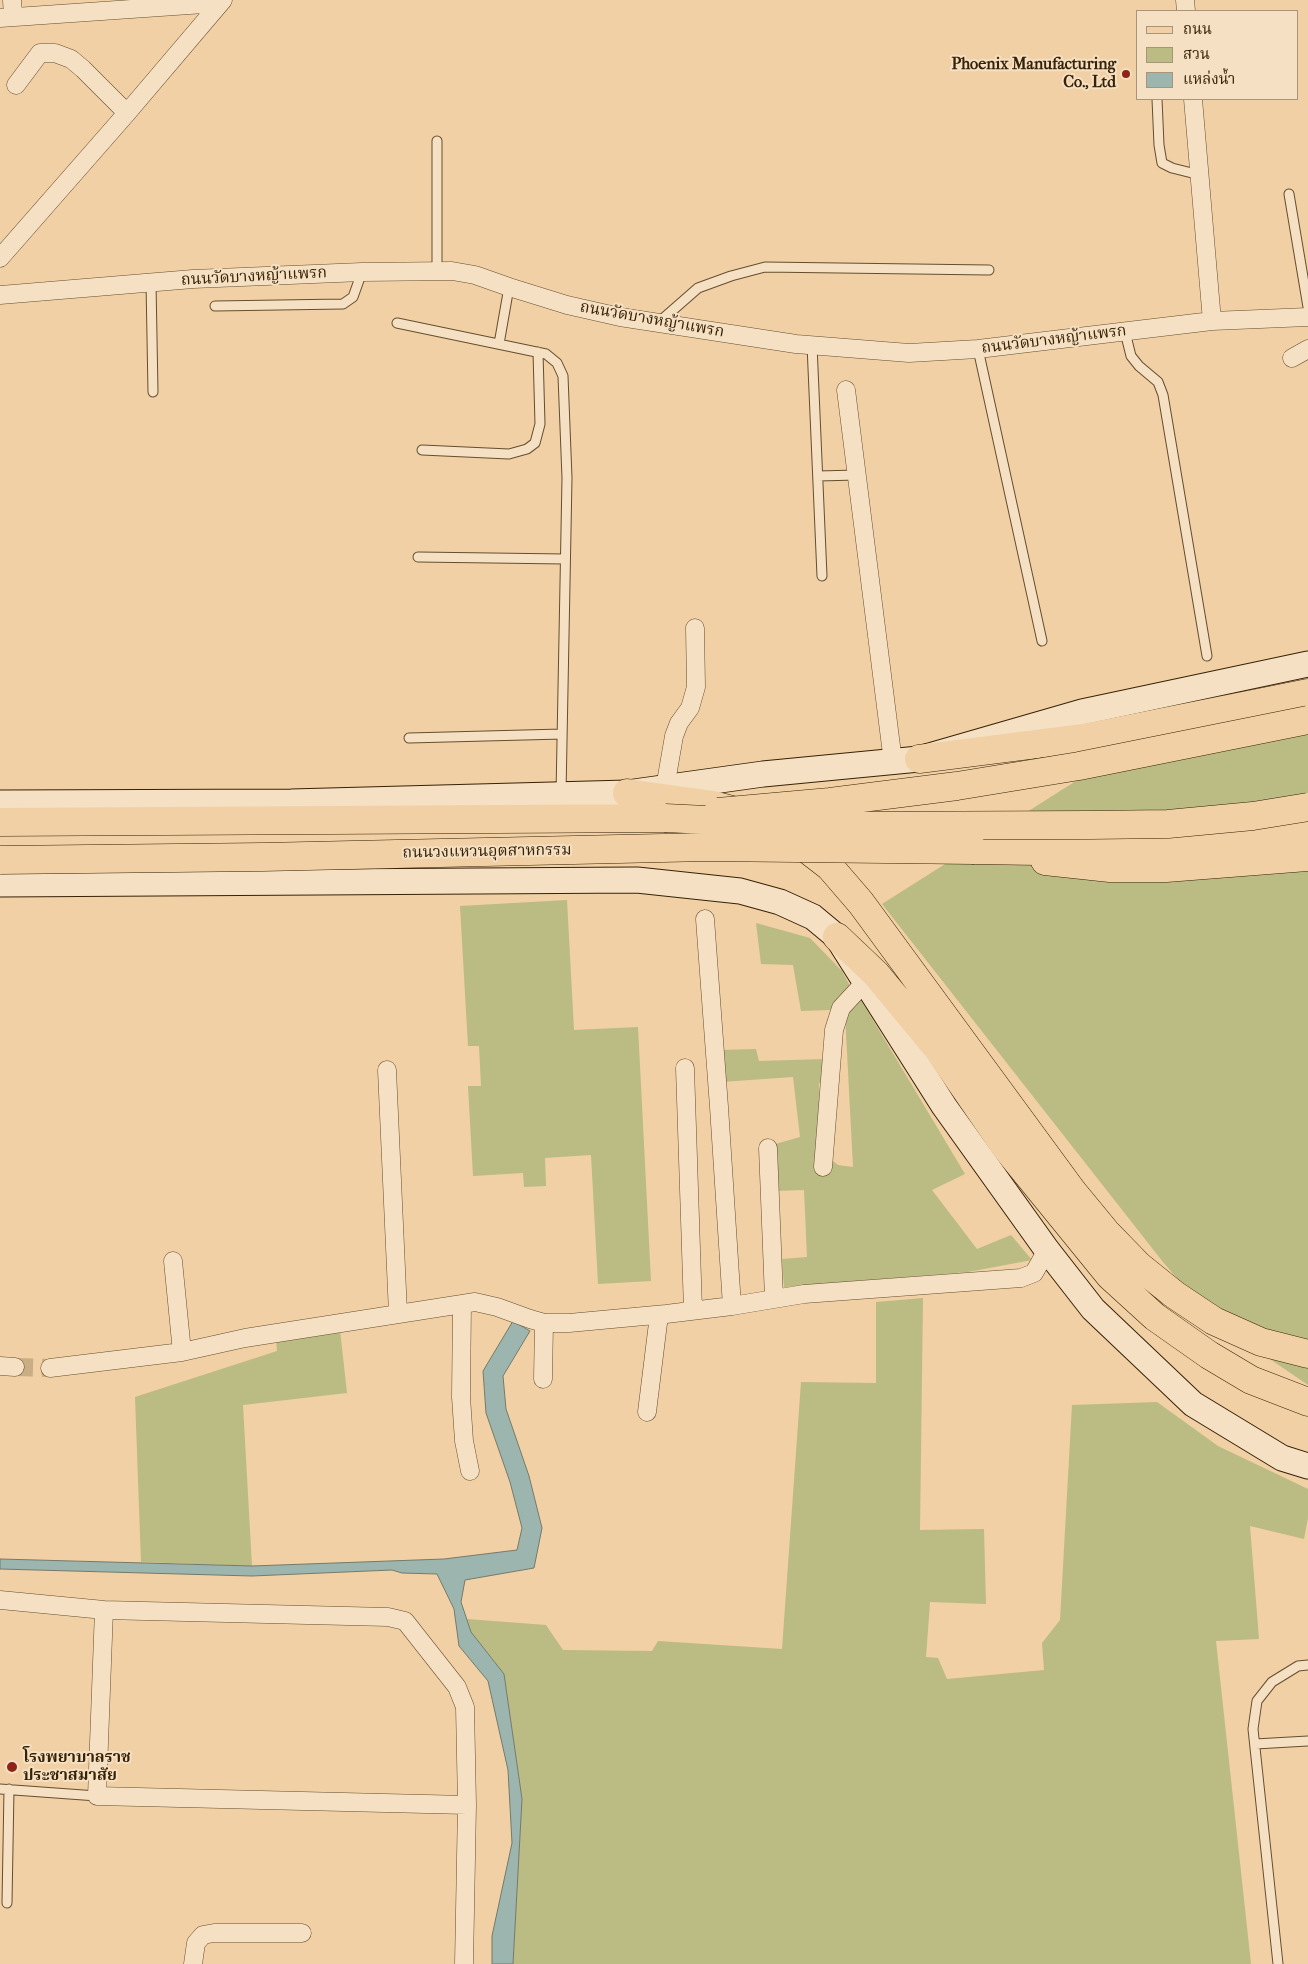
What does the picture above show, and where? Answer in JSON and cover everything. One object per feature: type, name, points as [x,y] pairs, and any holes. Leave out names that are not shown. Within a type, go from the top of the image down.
[{"type":"main road","points":[[906,760],[1084,738],[1308,693]]},
{"type":"main road","points":[[664,818],[830,802],[957,786],[1079,766],[1308,720]]},
{"type":"main road","points":[[627,793],[713,805],[744,814],[776,828],[799,842],[830,866],[883,932],[1073,1192],[1106,1232],[1140,1266],[1175,1295],[1214,1321],[1261,1342],[1308,1354]]},
{"type":"main road","points":[[664,818],[830,826],[1168,824],[1253,816],[1308,807]]},
{"type":"main road","name":"ถนนวงแหวนอุตสาหกรรม","points":[[0,822],[664,818]]},
{"type":"main road","points":[[974,850],[1101,852],[1174,850],[1308,835]]},
{"type":"main road","name":"ถนนวงแหวนอุตสาหกรรม","points":[[0,860],[263,857],[707,847],[974,850]]},
{"type":"main road","points":[[974,850],[1064,864],[1110,868],[1166,868],[1308,857]]},
{"type":"main road","points":[[837,937],[876,974],[938,1049],[1006,1148],[1110,1276],[1155,1317],[1209,1355],[1251,1380],[1308,1402]]},
{"type":"street","points":[[8,12],[71,7],[211,4]]},
{"type":"street","points":[[0,258],[127,113],[211,4]]},
{"type":"street","points":[[16,85],[40,53],[55,53],[71,59],[127,113]]},
{"type":"street","points":[[1193,100],[1212,321]]},
{"type":"street","name":"ถนนวัดบางหญ้าแพรก","points":[[0,295],[151,283],[437,270],[475,275],[567,305],[620,317],[812,346],[909,353],[978,350],[1212,321],[1308,317]]},
{"type":"street","points":[[1292,358],[1308,349]]},
{"type":"street","points":[[846,390],[857,475],[906,760]]},
{"type":"street","points":[[665,788],[674,736],[679,723],[690,708],[696,687],[695,628]]},
{"type":"street","points":[[0,803],[291,802],[627,793],[763,774],[906,760],[1082,712],[1308,664]]},
{"type":"street","points":[[0,884],[637,880],[740,891],[780,902],[813,917],[837,937],[944,1106],[1047,1250],[1093,1309],[1193,1404],[1282,1458],[1308,1466]]},
{"type":"street","points":[[705,919],[732,1306]]},
{"type":"street","points":[[823,1167],[834,1030],[841,1008],[866,981]]},
{"type":"street","points":[[685,1068],[694,1310]]},
{"type":"street","points":[[387,1070],[398,1314]]},
{"type":"street","points":[[768,1148],[774,1298]]},
{"type":"street","points":[[50,1368],[182,1352],[245,1338],[474,1302],[497,1307],[530,1320],[544,1323],[569,1323],[732,1306],[804,1294],[1021,1278],[1034,1273],[1047,1250]]},
{"type":"street","points":[[173,1261],[182,1352]]},
{"type":"street","points":[[462,1304],[461,1397],[464,1441],[470,1471]]},
{"type":"street","points":[[647,1412],[659,1315]]},
{"type":"street","points":[[543,1379],[544,1323]]},
{"type":"street","points":[[0,1600],[104,1610],[388,1616],[405,1621],[456,1687],[465,1707],[467,1804],[464,1964]]},
{"type":"street","points":[[104,1610],[97,1796],[467,1804]]},
{"type":"street","points":[[193,1964],[196,1943],[203,1936],[214,1932],[302,1933]]},
{"type":"lane","points":[[1157,100],[1159,145],[1162,163],[1172,168],[1200,175]]},
{"type":"lane","points":[[437,141],[437,270]]},
{"type":"lane","points":[[1289,194],[1308,307]]},
{"type":"lane","points":[[658,323],[698,288],[731,276],[765,267],[989,270]]},
{"type":"lane","points":[[215,306],[343,304],[353,297],[362,272]]},
{"type":"lane","points":[[151,283],[153,392]]},
{"type":"lane","points":[[499,344],[509,287]]},
{"type":"lane","points":[[398,323],[546,354],[557,363],[563,376],[566,478],[561,794]]},
{"type":"lane","points":[[1125,332],[1131,356],[1158,382],[1163,395],[1207,656]]},
{"type":"lane","points":[[812,346],[822,576]]},
{"type":"lane","points":[[978,350],[1042,641]]},
{"type":"lane","points":[[422,450],[508,454],[527,449],[535,443],[540,424],[538,352]]},
{"type":"lane","points":[[818,476],[857,475]]},
{"type":"lane","points":[[418,557],[565,559]]},
{"type":"lane","points":[[409,738],[562,734]]},
{"type":"lane","points":[[1278,1964],[1253,1729],[1258,1701],[1272,1682],[1298,1666],[1308,1665]]},
{"type":"lane","points":[[1255,1744],[1308,1741]]},
{"type":"lane","points":[[7,1903],[4,1789],[97,1796]]},
{"type":"green space","points":[[1308,729],[1308,1385],[1214,1321],[1163,1262],[882,904],[1109,760]]},
{"type":"green space","points":[[567,900],[574,1030],[638,1027],[651,1281],[598,1284],[591,1155],[545,1158],[546,1186],[524,1187],[523,1173],[473,1176],[468,1086],[481,1086],[479,1046],[468,1046],[460,906]]},
{"type":"green space","points":[[756,923],[810,938],[842,971],[850,986],[830,1010],[801,1011],[793,965],[761,964]]},
{"type":"green space","points":[[861,1000],[965,1174],[932,1190],[977,1249],[1011,1235],[1032,1260],[968,1272],[784,1287],[782,1259],[807,1257],[804,1190],[775,1191],[772,1145],[800,1137],[793,1077],[721,1082],[719,1050],[756,1049],[759,1061],[825,1059],[829,1068],[819,1084],[821,1151],[838,1165],[853,1167],[845,1014]]},
{"type":"green space","points":[[923,1298],[920,1530],[984,1529],[986,1604],[930,1602],[926,1657],[938,1658],[947,1679],[1044,1670],[1042,1643],[1060,1620],[1072,1405],[1157,1402],[1218,1446],[1308,1489],[1308,1518],[1304,1539],[1250,1526],[1259,1639],[1216,1641],[1251,1964],[513,1964],[522,1799],[504,1674],[471,1632],[467,1619],[546,1625],[563,1650],[652,1651],[658,1641],[782,1649],[801,1382],[876,1383],[876,1302]]},
{"type":"green space","points":[[340,1330],[347,1393],[243,1405],[252,1566],[141,1562],[135,1397],[277,1351],[276,1340]]},
{"type":"water","points":[[513,1321],[530,1331],[503,1376],[506,1409],[529,1476],[542,1528],[534,1568],[465,1580],[461,1602],[471,1632],[504,1674],[522,1799],[513,1964],[492,1964],[492,1936],[512,1843],[508,1770],[488,1681],[459,1646],[454,1609],[437,1574],[402,1573],[392,1570],[252,1576],[0,1569],[0,1559],[252,1566],[444,1559],[517,1550],[522,1528],[510,1482],[486,1413],[483,1371]]},
{"type":"tunnel","points":[[15,1367],[50,1368]]},
{"type":"place","name":"Phoenix Manufacturing Co., Ltd","points":[[1126,74]]},
{"type":"place","name":"โรงพยาบาลราช ประชาสมาสัย","points":[[12,1767]]}]
